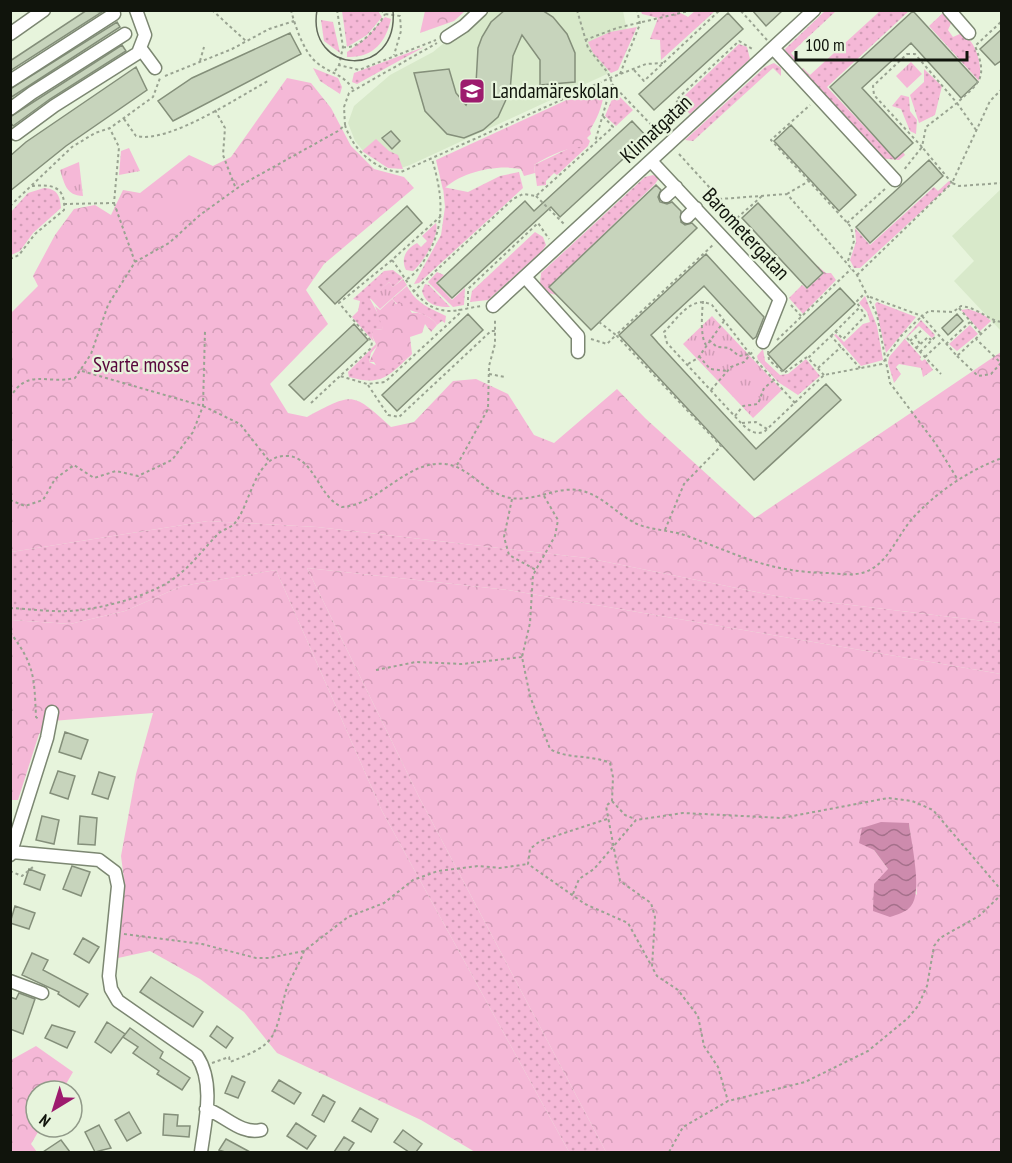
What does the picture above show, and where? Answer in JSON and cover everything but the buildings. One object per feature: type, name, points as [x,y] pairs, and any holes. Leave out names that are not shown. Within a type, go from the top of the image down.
[{"type":"street","points":[[10,34],[44,10]]},
{"type":"street","points":[[16,134],[141,49],[146,36],[136,10]]},
{"type":"street","points":[[447,37],[464,26],[481,10]]},
{"type":"street","name":"Klimatgatan","points":[[493,306],[814,10]]},
{"type":"street","points":[[949,10],[969,33]]},
{"type":"street","points":[[10,81],[114,14]]},
{"type":"street","points":[[10,110],[32,93],[126,34]]},
{"type":"street","points":[[773,48],[895,180]]},
{"type":"street","points":[[141,49],[155,68]]},
{"type":"street","name":"Barometergatan","points":[[651,161],[671,191],[691,213],[723,233],[780,299],[767,344]]},
{"type":"street","points":[[525,277],[556,302],[577,328],[578,352]]},
{"type":"street","points":[[52,712],[11,854],[97,859],[110,866],[118,886],[109,976],[111,989],[118,1001],[197,1056],[204,1066],[207,1077],[206,1109],[201,1152]]},
{"type":"street","points":[[10,981],[42,993]]},
{"type":"street","points":[[206,1109],[218,1113],[246,1131],[261,1130]]},
{"type":"path","points":[[212,10],[247,42]]},
{"type":"path","points":[[291,10],[310,56],[316,62],[343,76],[354,90]]},
{"type":"path","points":[[335,71],[339,65],[343,47],[337,10]]},
{"type":"path","points":[[381,10],[385,14],[400,16]]},
{"type":"path","points":[[394,55],[401,31],[399,10]]},
{"type":"path","points":[[577,10],[585,40],[612,84],[660,134]]},
{"type":"path","points":[[620,74],[640,24],[638,10]]},
{"type":"path","points":[[585,40],[616,28],[693,10]]},
{"type":"path","points":[[634,70],[644,81],[720,11]]},
{"type":"path","points":[[741,11],[773,48]]},
{"type":"path","points":[[343,47],[348,48],[360,42],[370,34],[385,14]]},
{"type":"path","points":[[10,206],[72,147],[95,133],[110,128],[153,97],[160,78],[247,42],[269,29],[294,21]]},
{"type":"path","points":[[976,130],[957,103],[915,54],[907,54],[873,86],[874,95],[922,147],[926,128],[957,103],[981,78],[982,65],[975,46],[1002,21]]},
{"type":"path","points":[[339,65],[359,70],[447,37]]},
{"type":"path","points":[[447,37],[354,90],[345,98],[345,125],[351,140],[360,151],[384,169],[401,172],[610,78],[646,64],[663,63]]},
{"type":"path","points":[[693,122],[676,100],[739,41],[745,42],[761,59]]},
{"type":"path","points":[[200,62],[204,47]]},
{"type":"path","points":[[124,119],[136,136],[150,137],[171,131],[268,81]]},
{"type":"path","points":[[596,143],[594,141],[612,84]]},
{"type":"path","points":[[857,275],[952,183],[990,100],[1002,89]]},
{"type":"path","points":[[817,98],[771,140],[851,227],[854,241],[848,261]]},
{"type":"path","points":[[215,110],[225,128],[223,155],[237,189]]},
{"type":"path","points":[[536,196],[613,128],[603,116]]},
{"type":"path","points":[[10,398],[17,386],[32,379],[65,380],[75,378],[82,371],[91,354],[108,305],[135,262],[169,243],[200,215],[237,189],[345,125]]},
{"type":"path","points":[[110,128],[112,138],[119,147],[114,203],[135,262]]},
{"type":"path","points":[[70,143],[72,147]]},
{"type":"path","points":[[679,154],[720,199]]},
{"type":"path","points":[[407,279],[418,270],[435,242],[441,216],[441,192],[432,159]]},
{"type":"path","points":[[720,199],[787,194],[809,181]]},
{"type":"path","points":[[952,183],[959,186],[1002,183]]},
{"type":"path","points":[[10,259],[19,255],[35,234],[62,213],[64,204],[57,188],[48,184],[32,186]]},
{"type":"path","points":[[413,292],[513,199],[522,194],[536,196],[573,233]]},
{"type":"path","points":[[787,194],[848,261],[857,275],[877,315],[890,383],[936,444],[958,480]]},
{"type":"path","points":[[577,328],[607,344],[762,196]]},
{"type":"path","points":[[712,219],[720,199]]},
{"type":"path","points":[[64,204],[114,203]]},
{"type":"path","points":[[310,403],[372,346],[372,342],[339,303],[441,216]]},
{"type":"path","points":[[468,307],[468,289],[538,223],[555,249]]},
{"type":"path","points":[[392,260],[407,279],[413,292],[434,308],[459,309],[493,306],[496,331],[489,374],[488,409],[457,466]]},
{"type":"path","points":[[835,331],[843,339],[865,316],[856,302],[866,292]]},
{"type":"path","points":[[870,297],[922,316],[978,376],[991,374],[1001,363],[976,339]]},
{"type":"path","points":[[703,300],[704,319],[701,334],[706,345]]},
{"type":"path","points":[[795,403],[750,354],[712,305],[703,300],[695,302],[664,332],[667,343],[741,423],[755,433],[767,429],[795,403],[824,375],[885,361],[901,336],[929,311],[953,312],[961,306],[980,310],[995,321],[1002,322]]},
{"type":"path","points":[[767,344],[766,356],[781,373],[788,373],[806,356],[808,358],[860,307]]},
{"type":"path","points":[[959,308],[981,334]]},
{"type":"path","points":[[340,376],[367,384],[385,382],[460,313],[459,309]]},
{"type":"path","points":[[687,365],[699,356],[724,321]]},
{"type":"path","points":[[957,356],[995,321]]},
{"type":"path","points":[[599,322],[616,335],[721,446],[684,484],[665,530]]},
{"type":"path","points":[[946,344],[970,322]]},
{"type":"path","points":[[910,341],[922,329]]},
{"type":"path","points":[[10,500],[25,506],[43,500],[55,479],[74,465],[94,478],[116,471],[138,476],[172,460],[193,432],[203,406],[204,331]]},
{"type":"path","points":[[367,384],[388,415],[399,417],[491,331],[496,331]]},
{"type":"path","points":[[919,332],[932,341]]},
{"type":"path","points":[[920,352],[938,335]]},
{"type":"path","points":[[831,336],[860,368]]},
{"type":"path","points":[[915,336],[920,344]]},
{"type":"path","points":[[907,338],[941,374]]},
{"type":"path","points":[[916,348],[926,338]]},
{"type":"path","points":[[709,340],[739,356],[750,354]]},
{"type":"path","points":[[925,357],[943,340]]},
{"type":"path","points":[[927,345],[932,350]]},
{"type":"path","points":[[818,368],[841,347]]},
{"type":"path","points":[[699,356],[710,369],[727,371]]},
{"type":"path","points":[[808,358],[824,375]]},
{"type":"path","points":[[82,371],[203,406],[240,424],[270,462]]},
{"type":"path","points":[[489,374],[505,377]]},
{"type":"path","points":[[735,416],[743,406],[758,404],[764,388],[774,381]]},
{"type":"path","points":[[10,382],[17,386]]},
{"type":"path","points":[[741,423],[756,422],[767,429]]},
{"type":"path","points":[[10,608],[72,611],[139,595],[163,586],[180,574],[218,534],[234,524],[256,480],[270,462],[285,456],[300,459],[309,468],[323,494],[342,507],[362,501],[430,465],[457,466],[494,492],[512,499],[544,496],[564,490],[584,491],[639,525],[688,536],[740,558],[776,569],[859,574],[879,564],[912,518],[958,480],[1002,458]]},
{"type":"path","points":[[544,496],[558,520],[555,536],[536,570],[530,623],[522,657],[530,696],[550,749],[562,756],[597,757],[610,763],[613,777],[612,801],[625,815],[636,820],[683,813],[782,818],[888,798],[912,801],[933,810],[1002,893],[979,916],[940,938],[934,946],[927,986],[918,1006],[908,1018],[868,1051],[805,1082],[728,1101],[683,1127],[669,1152]]},
{"type":"path","points":[[512,499],[504,537],[509,555],[536,570]]},
{"type":"path","points":[[10,632],[27,655],[35,679],[36,717],[49,726]]},
{"type":"path","points":[[376,670],[416,662],[462,664],[522,657]]},
{"type":"path","points":[[612,801],[606,806],[607,819],[620,880],[651,903],[655,917],[652,968]]},
{"type":"path","points":[[528,864],[530,849],[540,841],[607,819]]},
{"type":"path","points":[[573,894],[579,879],[594,869],[636,820]]},
{"type":"path","points":[[113,932],[202,944],[256,958],[269,958],[304,951],[348,917],[384,903],[413,880],[438,871],[478,866],[500,868],[528,864],[585,904],[628,923],[657,976],[678,990],[698,1016],[704,1046],[718,1067],[728,1101]]},
{"type":"path","points":[[10,871],[22,876],[29,868],[39,866]]},
{"type":"path","points":[[204,1066],[228,1057],[230,1062],[255,1052],[273,1036],[282,1013],[285,993],[304,951]]},
{"type":"shaded area","name":"Landamäreskolan","points":[[483,11],[623,11],[627,31],[607,74],[410,165],[398,169],[364,152],[355,141],[348,123],[354,106],[390,75],[433,52]]},
{"type":"shaded area","points":[[1001,189],[1001,331],[954,281],[974,261],[952,236]]},
{"type":"green space","points":[[425,10],[465,11],[454,21],[420,33]]},
{"type":"green space","points":[[342,11],[378,11],[382,17],[367,35],[347,47]]},
{"type":"green space","points":[[641,11],[677,11],[688,17],[695,11],[715,11],[661,60],[660,40],[650,39],[658,18],[642,14]]},
{"type":"green space","points":[[825,11],[836,11],[791,53],[796,59],[793,62],[786,57],[785,49]]},
{"type":"green space","points":[[880,11],[909,11],[827,87],[895,159],[903,152],[905,155],[899,160],[878,158],[801,70],[803,68],[810,75]]},
{"type":"green space","points":[[944,12],[952,21],[948,30],[953,37],[962,33],[975,48],[980,68],[979,81],[929,26]]},
{"type":"green space","points":[[385,17],[391,19],[389,27],[377,47],[364,55],[347,57],[347,52],[365,39]]},
{"type":"green space","points":[[321,20],[333,22],[340,53],[324,41]]},
{"type":"green space","points":[[637,27],[618,70],[611,73],[593,53],[588,42],[610,32]]},
{"type":"green space","points":[[739,44],[747,47],[750,59],[690,114],[684,108],[682,98]]},
{"type":"green space","points":[[424,47],[357,84],[352,82],[354,73]]},
{"type":"green space","points":[[911,62],[922,74],[907,88],[896,76]]},
{"type":"green space","points":[[774,63],[781,68],[781,76],[773,68],[693,141],[685,140],[765,67]]},
{"type":"green space","points":[[313,68],[338,78],[342,87],[340,94],[320,81]]},
{"type":"green space","points":[[924,69],[942,86],[935,115],[919,123],[910,95],[924,82]]},
{"type":"green space","name":"Svarte mosse","points":[[287,78],[311,83],[331,108],[351,146],[374,169],[404,177],[414,188],[324,264],[306,290],[328,324],[270,384],[288,413],[307,417],[334,403],[352,400],[368,407],[391,427],[414,422],[453,381],[476,379],[508,394],[534,435],[554,443],[617,389],[645,418],[755,518],[1001,352],[1001,623],[776,596],[587,558],[317,527],[208,521],[11,552],[11,313],[38,286],[33,276],[55,235],[74,209],[95,205],[111,215],[123,190],[140,193],[189,155],[213,166],[231,157]]},
{"type":"green space","points":[[599,89],[604,93],[599,113],[590,130],[591,134],[587,138],[590,141],[588,146],[560,152],[547,158],[534,165],[535,173],[524,176],[521,169],[511,168],[478,171],[458,179],[443,190],[436,160],[571,98]]},
{"type":"green space","points":[[615,92],[633,110],[616,126],[605,116]]},
{"type":"green space","points":[[901,95],[909,97],[910,111],[917,120],[916,134],[910,131],[901,109],[892,106]]},
{"type":"green space","points":[[376,139],[389,151],[398,155],[403,169],[388,168],[362,151]]},
{"type":"green space","points":[[576,145],[588,146],[557,175],[554,173],[546,181],[546,185],[537,186],[534,165]]},
{"type":"green space","points":[[129,148],[140,171],[119,175],[121,151]]},
{"type":"green space","points":[[79,162],[83,196],[70,191],[65,185],[60,170]]},
{"type":"green space","points":[[519,172],[523,188],[419,283],[414,284],[441,235],[445,207],[443,187],[468,192],[500,176]]},
{"type":"green space","points":[[653,175],[659,178],[655,184],[549,287],[556,295],[546,292],[540,284],[541,273],[645,177]]},
{"type":"green space","points":[[192,180],[209,199],[171,233],[154,213]]},
{"type":"green space","points":[[949,181],[951,183],[948,187],[860,268],[854,268],[850,260],[856,242],[855,228],[870,245],[934,187],[938,191]]},
{"type":"green space","points":[[44,188],[57,194],[61,208],[33,233],[20,251],[11,255],[11,212],[28,193]]},
{"type":"green space","points":[[436,223],[436,234],[426,255],[413,271],[406,270],[404,258],[408,251],[417,243],[421,247],[427,241],[422,236]]},
{"type":"green space","points":[[535,232],[543,237],[546,245],[542,251],[488,300],[470,302],[472,291]]},
{"type":"green space","points":[[814,263],[826,273],[831,273],[836,280],[803,314],[789,298],[802,285],[807,289],[823,274]]},
{"type":"green space","points":[[393,270],[403,278],[393,287],[389,282],[370,299],[382,321],[383,329],[374,330],[372,336],[374,342],[352,317],[358,311],[360,301],[353,299],[384,271]]},
{"type":"green space","points":[[437,272],[444,275],[436,283],[452,300],[465,288],[464,305],[453,307],[428,282]]},
{"type":"green space","points":[[403,279],[407,285],[380,309],[370,298],[389,282],[393,287]]},
{"type":"green space","points":[[425,284],[429,285],[450,307],[436,306],[429,302],[422,291]]},
{"type":"green space","points":[[407,286],[419,301],[446,316],[445,323],[442,321],[437,325],[428,317],[397,304],[392,299]]},
{"type":"green space","points":[[865,296],[877,326],[883,360],[861,366],[834,335],[836,334],[844,342],[863,324],[870,322],[867,312],[859,303]]},
{"type":"green space","points":[[392,299],[396,304],[405,302],[412,313],[426,316],[437,325],[431,332],[425,324],[422,333],[410,337],[412,354],[384,370],[378,369],[374,362],[369,362],[377,346],[372,336],[373,330],[383,329],[375,306],[380,310]]},
{"type":"green space","points":[[877,302],[916,317],[886,353],[875,304]]},
{"type":"green space","points":[[968,309],[983,314],[991,321],[980,331],[961,310]]},
{"type":"green space","points":[[712,316],[782,390],[753,418],[683,344]]},
{"type":"green space","points":[[921,320],[935,335],[932,338],[919,326],[905,339],[921,357],[920,359],[922,361],[925,359],[933,370],[923,377],[921,368],[899,364],[896,367],[901,374],[894,383],[888,363],[889,357]]},
{"type":"green space","points":[[970,325],[978,334],[957,351],[949,344]]},
{"type":"green space","points":[[376,344],[369,362],[384,369],[409,357],[383,378],[360,380],[349,377],[348,372]]},
{"type":"green space","points":[[763,349],[765,361],[780,375],[788,374],[806,359],[820,376],[798,395],[778,382],[758,360],[757,356]]},
{"type":"green space","points":[[208,521],[317,527],[587,558],[776,596],[1001,623],[1001,674],[508,590],[307,568],[420,799],[606,1152],[569,1152],[382,811],[276,570],[182,586],[125,611],[70,624],[11,620],[11,552]]},
{"type":"green space","points":[[307,568],[508,590],[1001,674],[1001,1152],[606,1152],[420,799]],"holes":[[[909,823],[917,895],[888,869],[874,850]]]},
{"type":"green space","points":[[276,570],[382,811],[569,1152],[475,1152],[421,1120],[277,1053],[244,1012],[200,979],[150,951],[118,958],[125,887],[121,856],[136,774],[153,713],[52,721],[39,734],[18,800],[11,800],[11,620],[70,624],[125,611],[182,586]]},
{"type":"green space","points":[[36,1046],[73,1072],[69,1079],[24,1079],[24,1139],[34,1139],[31,1144],[37,1152],[11,1152],[11,1060]]},
{"type":"water","points":[[881,822],[909,823],[915,866],[916,890],[911,906],[890,917],[873,911],[874,884],[888,869],[874,850],[859,843],[862,828]]},
{"type":"tram line","points":[[317,10],[317,32],[325,47],[338,57],[353,61],[369,58],[382,49],[391,33],[393,10]]},
{"type":"place","name":"Landamäreskolan","points":[[472,91]]}]
